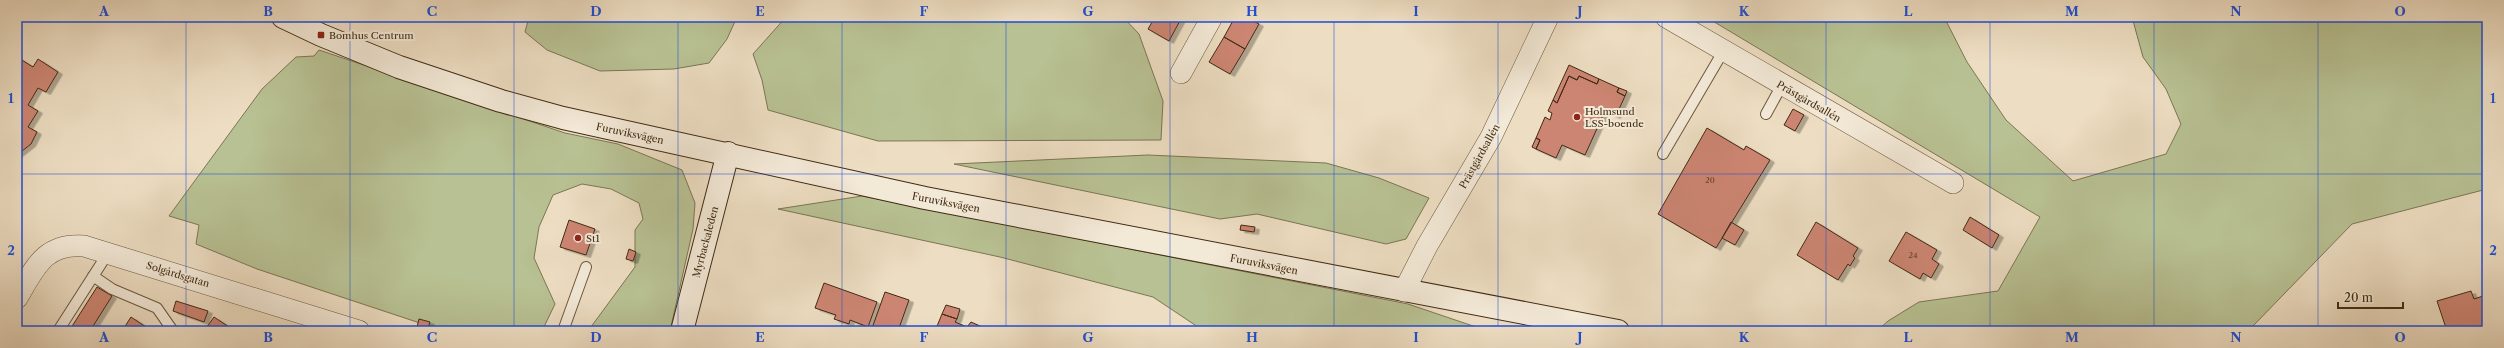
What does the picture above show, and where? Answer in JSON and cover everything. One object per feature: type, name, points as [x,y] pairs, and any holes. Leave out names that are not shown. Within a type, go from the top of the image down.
[{"type":"main road","name":"Furuviksvägen","points":[[286,18],[321,35],[399,67],[501,101],[625,132],[728,153],[926,198],[1618,331]]},
{"type":"main road","name":"Myrbackaleden","points":[[682,331],[728,153]]},
{"type":"street","points":[[1181,73],[1212,17]]},
{"type":"street","name":"Prästgårdsallén","points":[[1404,291],[1427,246],[1491,137],[1548,17]]},
{"type":"street","name":"Prästgårdsallén","points":[[1666,17],[1953,184]]},
{"type":"street","name":"Solgårdsgatan","points":[[17,298],[38,263],[53,251],[74,245],[108,252],[359,331]]},
{"type":"lane","points":[[1663,154],[1724,50]]},
{"type":"lane","points":[[1766,114],[1782,85]]},
{"type":"lane","points":[[58,331],[108,252]]},
{"type":"lane","points":[[563,331],[586,266]]},
{"type":"lane","points":[[93,276],[112,289],[157,308],[173,331]]},
{"type":"green space","points":[[529,17],[737,17],[727,39],[709,63],[674,69],[600,71],[547,50],[525,32]]},
{"type":"green space","points":[[786,17],[1041,17],[1041,19],[1123,17],[1139,34],[1163,101],[1161,140],[878,141],[768,110],[762,80],[753,54]]},
{"type":"green space","points":[[1706,17],[1944,17],[1967,62],[2006,120],[2073,181],[2166,154],[2181,124],[2166,89],[2143,57],[2132,17],[2487,17],[2487,189],[2352,224],[2252,327],[2253,331],[1877,331],[1888,321],[1919,302],[1998,291],[2040,217]]},
{"type":"green space","points":[[319,50],[565,133],[618,144],[682,170],[695,203],[693,229],[670,331],[588,331],[635,267],[635,230],[643,219],[639,203],[611,189],[582,184],[553,195],[539,227],[534,258],[555,304],[542,331],[444,331],[257,269],[196,244],[199,225],[169,216],[262,89],[296,57],[314,56]]},
{"type":"green space","points":[[1148,155],[1326,163],[1379,178],[1429,198],[1406,239],[1386,244],[1257,214],[1220,219],[954,164]]},
{"type":"green space","points":[[862,196],[1408,304],[1479,328],[1493,331],[1204,331],[1153,297],[1000,257],[778,209]]},
{"type":"building","points":[[1155,17],[1182,17],[1169,41],[1148,29]]},
{"type":"building","points":[[1235,17],[1246,17],[1259,24],[1245,49],[1224,37]]},
{"type":"building","points":[[1224,37],[1245,49],[1230,74],[1209,62]]},
{"type":"building","points":[[17,57],[33,67],[38,59],[58,72],[46,92],[38,88],[28,105],[38,111],[28,127],[37,132],[31,144],[17,155]]},
{"type":"building","points":[[1569,65],[1599,79],[1597,84],[1579,76],[1577,80],[1569,76],[1557,103],[1553,100]]},
{"type":"building","name":"Holmsund LSS-boende","points":[[1569,76],[1577,80],[1579,76],[1597,84],[1599,79],[1619,88],[1617,92],[1625,96],[1616,116],[1605,111],[1585,155],[1562,145],[1556,158],[1536,149],[1540,140],[1536,138],[1545,117],[1550,120],[1552,113],[1548,111],[1553,100],[1557,103]]},
{"type":"building","points":[[1619,88],[1627,91],[1625,96],[1617,92]]},
{"type":"building","points":[[1793,109],[1804,115],[1795,131],[1784,125]]},
{"type":"building","points":[[1707,128],[1744,150],[1746,146],[1770,160],[1716,248],[1658,214]]},
{"type":"building","points":[[1536,138],[1540,140],[1536,149],[1532,147]]},
{"type":"building","points":[[1970,217],[1999,235],[1992,248],[1963,230]]},
{"type":"building","name":"St1","points":[[569,220],[595,229],[586,255],[560,247]]},
{"type":"building","points":[[1731,222],[1744,230],[1735,245],[1722,238]]},
{"type":"building","points":[[1816,222],[1858,248],[1853,256],[1855,258],[1850,266],[1848,264],[1838,280],[1797,255]]},
{"type":"building","points":[[1241,225],[1255,227],[1254,232],[1240,230]]},
{"type":"building","points":[[1906,232],[1937,250],[1932,259],[1939,264],[1931,278],[1923,273],[1920,279],[1889,261]]},
{"type":"building","points":[[629,249],[636,252],[633,261],[626,259]]},
{"type":"building","points":[[824,283],[877,302],[868,327],[850,320],[849,324],[834,319],[836,315],[815,308]]},
{"type":"building","points":[[97,287],[112,296],[90,331],[69,331]]},
{"type":"building","points":[[2471,291],[2474,299],[2483,296],[2485,305],[2487,304],[2487,331],[2447,331],[2437,301]]},
{"type":"building","points":[[885,292],[909,300],[898,331],[871,331]]},
{"type":"building","points":[[176,301],[208,311],[204,322],[173,311]]},
{"type":"building","points":[[946,305],[960,309],[957,319],[942,314]]},
{"type":"building","points":[[942,314],[957,319],[955,322],[967,327],[971,322],[991,331],[935,331]]},
{"type":"building","points":[[131,317],[152,331],[122,331]]},
{"type":"building","points":[[214,317],[235,331],[204,331]]},
{"type":"building","points":[[419,319],[430,322],[427,331],[416,331]]},
{"type":"place","name":"Bomhus Centrum","points":[[321,35]]},
{"type":"place","name":"Holmsund LSS-boende","points":[[1577,117]]},
{"type":"place","name":"St1","points":[[578,238]]}]
